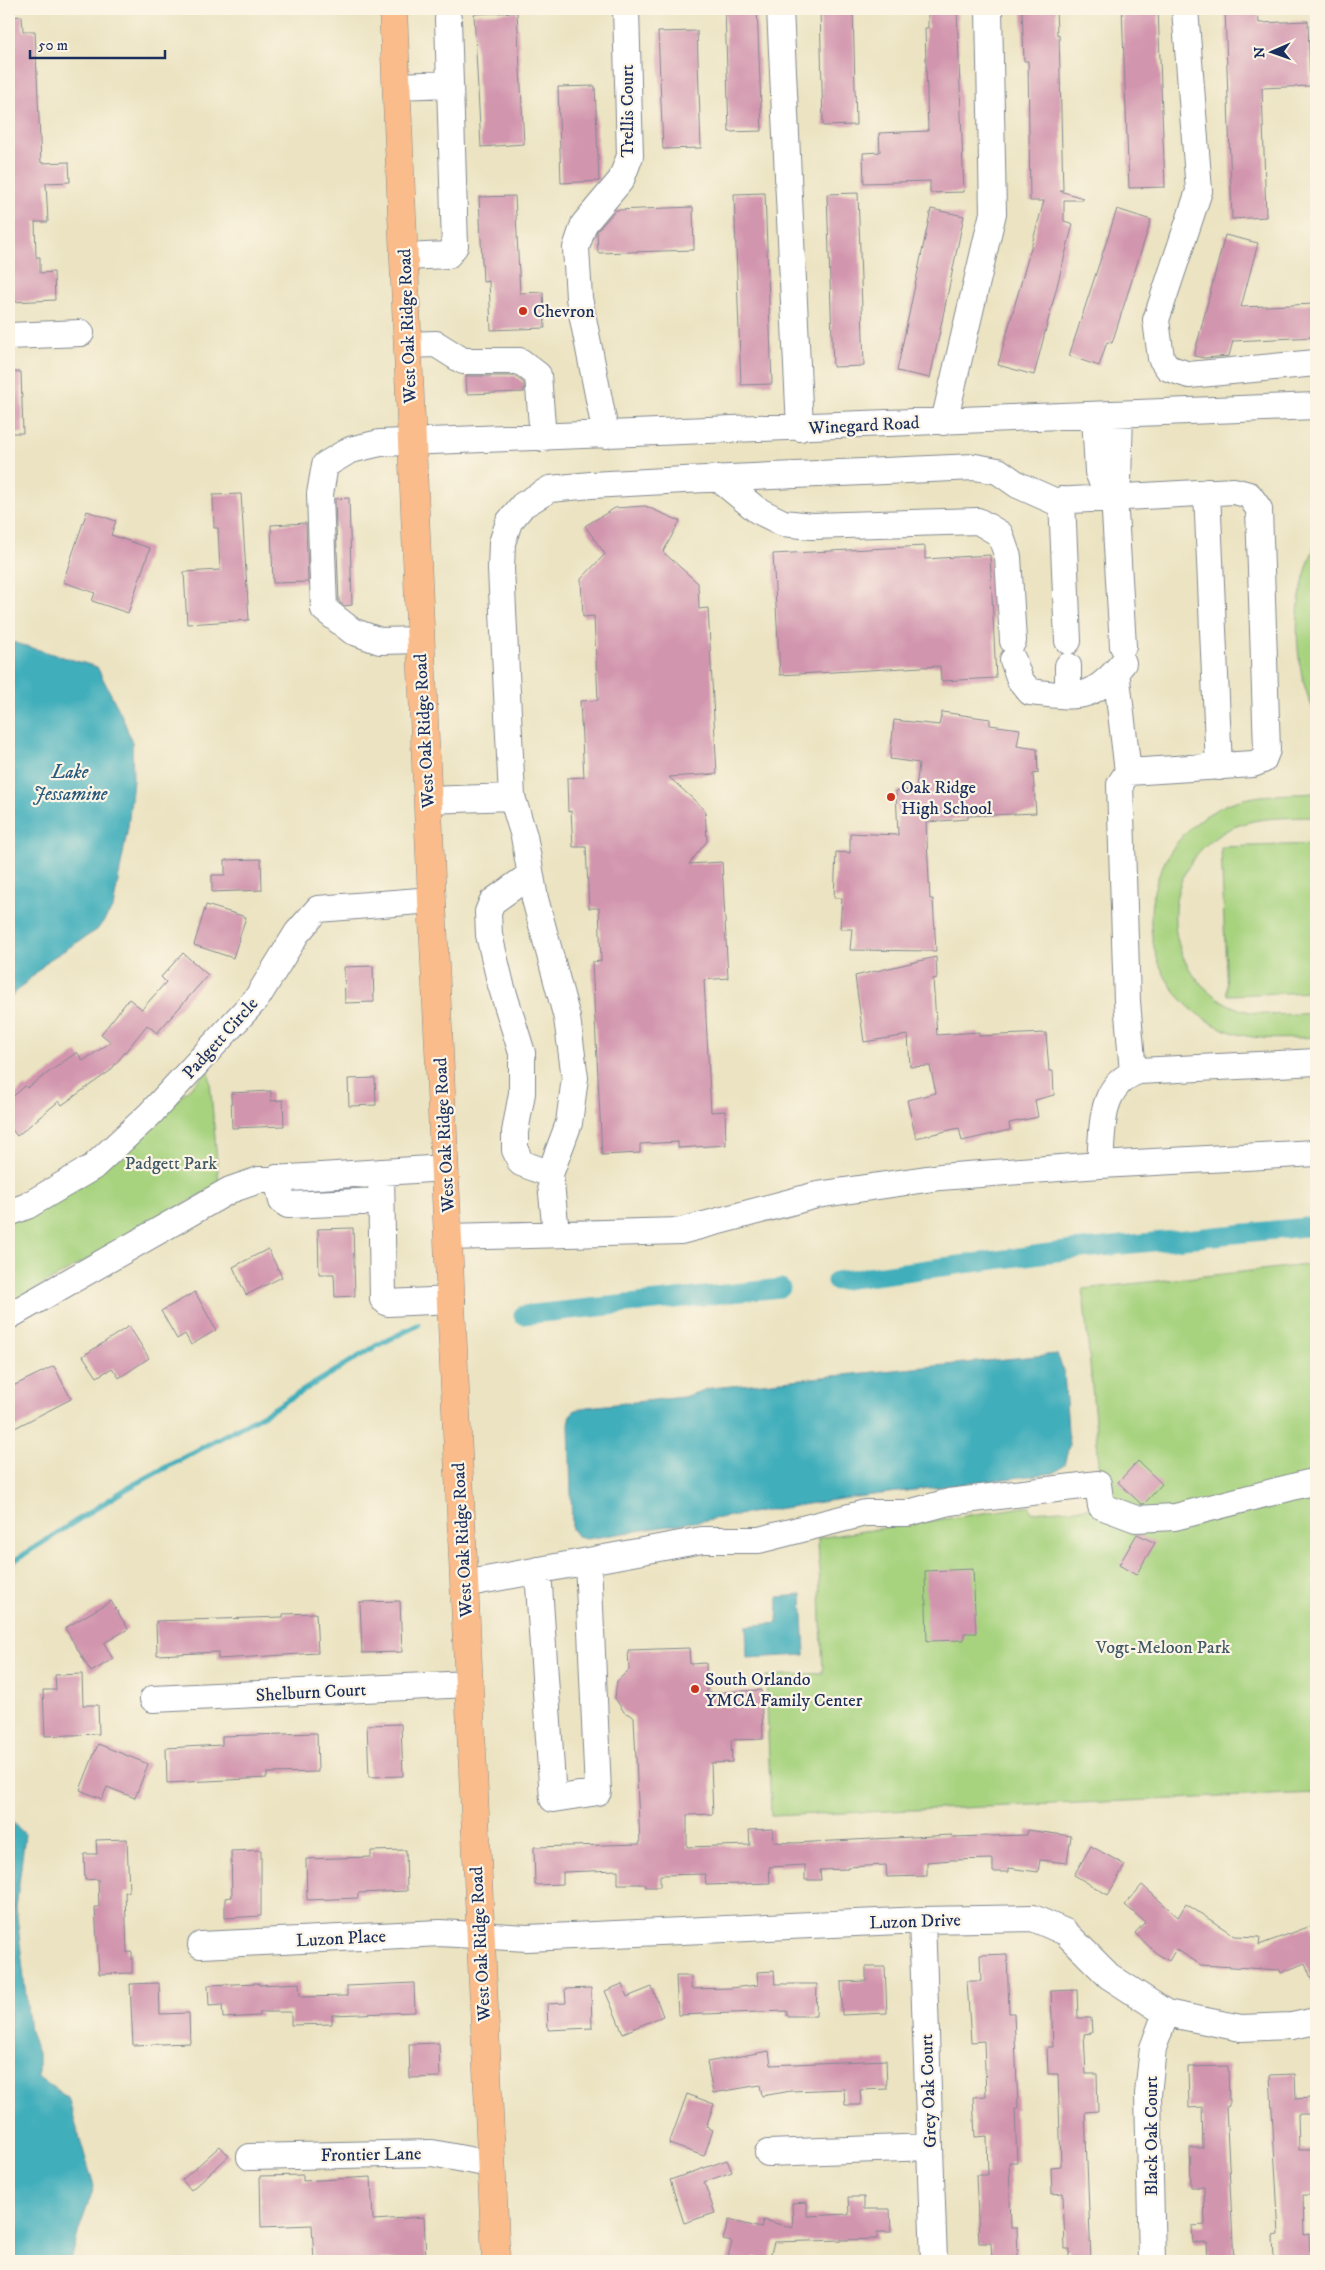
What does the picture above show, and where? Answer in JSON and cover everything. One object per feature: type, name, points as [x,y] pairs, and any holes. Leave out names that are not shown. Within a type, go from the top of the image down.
[{"type":"main road","name":"West Oak Ridge Road","points":[[393,9],[420,640],[496,2261]]},
{"type":"street","name":"Trellis Court","points":[[606,435],[578,298],[576,248],[584,224],[621,180],[630,156],[626,9]]},
{"type":"street","points":[[780,9],[800,428]]},
{"type":"street","points":[[944,422],[993,213],[994,156],[989,9]]},
{"type":"street","points":[[1185,9],[1199,191],[1156,320],[1161,358],[1168,368],[1190,375],[1316,363]]},
{"type":"street","points":[[404,257],[443,256],[453,250],[455,246],[448,19]]},
{"type":"street","points":[[397,86],[450,84]]},
{"type":"street","points":[[9,336],[81,334]]},
{"type":"street","points":[[408,345],[436,344],[463,361],[520,361],[538,375],[543,438]]},
{"type":"street","name":"Winegard Road","points":[[420,640],[380,641],[352,631],[324,609],[320,494],[324,465],[350,450],[380,443],[800,428],[1316,406]]},
{"type":"street","points":[[1108,415],[1098,472],[1111,496],[1128,772],[1120,784],[1127,1001],[1133,1073]]},
{"type":"street","points":[[556,1233],[550,1174],[569,1123],[575,1078],[568,1018],[554,976],[530,875],[524,836],[512,797],[501,569],[502,542],[509,522],[523,505],[550,489],[591,485],[975,467],[998,471],[1018,485],[1054,501],[1111,496],[1234,491],[1249,495],[1259,509],[1267,750],[1263,760],[1253,764],[1128,772]]},
{"type":"street","points":[[718,478],[756,510],[783,523],[812,526],[978,521],[1000,534],[1008,557],[1013,650],[1020,680],[1030,692],[1068,695],[1090,694],[1107,682],[1121,660]]},
{"type":"street","points":[[1207,492],[1219,767]]},
{"type":"street","points":[[1062,500],[1068,695]]},
{"type":"street","points":[[428,800],[512,797]]},
{"type":"street","points":[[530,875],[492,902],[488,912],[490,936],[501,985],[522,1053],[522,1093],[515,1132],[515,1150],[521,1163],[550,1174]]},
{"type":"street","name":"Padgett Circle","points":[[9,1213],[26,1206],[93,1167],[150,1114],[257,998],[297,933],[318,909],[432,900]]},
{"type":"street","points":[[1100,1165],[1104,1119],[1108,1100],[1116,1084],[1127,1075],[1149,1070],[1316,1062]]},
{"type":"street","points":[[449,1237],[681,1231],[817,1195],[940,1176],[1316,1153]]},
{"type":"street","points":[[9,1316],[230,1190],[258,1180],[446,1168]]},
{"type":"street","points":[[381,1172],[383,1299],[388,1304],[452,1300]]},
{"type":"street","points":[[277,1178],[282,1201],[288,1205],[381,1201]]},
{"type":"street","points":[[464,1584],[702,1540],[759,1540],[865,1513],[908,1513],[949,1502],[1098,1484],[1102,1506],[1136,1519],[1175,1517],[1316,1481]]},
{"type":"street","points":[[538,1570],[553,1799],[598,1792],[588,1561]]},
{"type":"street","name":"Shelburn Court","points":[[153,1699],[469,1684]]},
{"type":"street","name":"Luzon Drive","points":[[480,1935],[527,1938],[922,1920],[1033,1918],[1065,1932],[1110,1976],[1166,2013],[1241,2028],[1292,2026],[1316,2021]]},
{"type":"street","name":"Grey Oak Court","points":[[922,1920],[934,2261]]},
{"type":"street","name":"Luzon Place","points":[[201,1945],[440,1933],[480,1935]]},
{"type":"street","name":"Black Oak Court","points":[[1152,2261],[1148,2094],[1153,2048],[1166,2013]]},
{"type":"street","points":[[768,2153],[930,2147]]},
{"type":"street","name":"Frontier Lane","points":[[250,2156],[432,2153],[490,2164]]},
{"type":"green space","points":[[1316,544],[1316,715],[1302,674],[1297,630],[1302,585]]},
{"type":"green space","points":[[1316,793],[1316,817],[1274,818],[1244,823],[1208,843],[1190,865],[1178,890],[1175,917],[1178,944],[1190,969],[1208,991],[1234,1007],[1254,1013],[1316,1013],[1316,1037],[1267,1038],[1231,1032],[1219,1027],[1188,1006],[1167,980],[1154,949],[1151,916],[1156,883],[1170,853],[1192,826],[1223,806],[1257,797]]},
{"type":"green space","points":[[1316,844],[1316,992],[1227,995],[1221,847]]},
{"type":"green space","name":"Padgett Park","points":[[209,1070],[219,1184],[9,1304],[9,1223],[159,1117]]},
{"type":"green space","name":"Vogt-Meloon Park","points":[[1316,1264],[1316,1793],[771,1816],[766,1676],[823,1673],[818,1538],[1030,1506],[1031,1512],[1103,1507],[1083,1289]]},
{"type":"water","name":"Lake Jessamine","points":[[9,641],[97,667],[122,716],[132,742],[133,780],[128,827],[113,908],[97,930],[49,960],[9,999]]},
{"type":"water","points":[[1057,1354],[1064,1372],[1069,1446],[1064,1465],[1054,1473],[840,1499],[586,1539],[578,1537],[572,1529],[569,1425],[570,1415],[575,1410],[587,1407],[683,1397],[711,1388]]},
{"type":"water","points":[[802,1595],[805,1655],[747,1658],[746,1626],[777,1623],[778,1597]]},
{"type":"water","points":[[9,1819],[25,1834],[16,1908],[30,2032],[38,2053],[38,2077],[68,2098],[94,2187],[79,2230],[71,2261],[9,2261]]},
{"type":"building","points":[[725,9],[757,9],[762,131],[729,132]]},
{"type":"building","points":[[820,9],[853,9],[856,125],[823,126]]},
{"type":"building","points":[[928,9],[957,9],[964,192],[930,193],[930,181],[864,183],[863,153],[880,152],[879,133],[928,131],[925,28],[928,28]]},
{"type":"building","points":[[1022,9],[1056,9],[1057,35],[1059,35],[1063,190],[1060,191],[1083,198],[1083,200],[1064,200],[1064,221],[1073,224],[1034,375],[998,365],[1044,201],[1030,201],[1028,61],[1024,61]]},
{"type":"building","points":[[1122,9],[1158,9],[1165,187],[1129,188]]},
{"type":"building","points":[[1225,9],[1258,9],[1259,23],[1308,21],[1310,86],[1262,88],[1266,217],[1232,219]]},
{"type":"building","points":[[517,12],[524,144],[481,147],[474,14]]},
{"type":"building","points":[[22,16],[23,31],[35,31],[41,163],[69,162],[70,182],[46,183],[48,222],[35,222],[36,257],[40,257],[40,273],[54,272],[55,300],[12,302],[9,245],[9,17]]},
{"type":"building","points":[[697,31],[701,148],[663,149],[658,32]]},
{"type":"building","points":[[595,86],[599,181],[561,183],[558,87]]},
{"type":"building","points":[[765,193],[772,384],[741,385],[734,194]]},
{"type":"building","points":[[858,193],[864,366],[833,367],[827,194]]},
{"type":"building","points":[[515,196],[520,293],[543,292],[545,328],[491,330],[489,281],[483,282],[479,197]]},
{"type":"building","points":[[693,207],[694,250],[598,253],[597,231],[616,210]]},
{"type":"building","points":[[931,209],[964,216],[930,378],[897,371]]},
{"type":"building","points":[[1117,209],[1151,220],[1112,343],[1107,342],[1099,366],[1069,356]]},
{"type":"building","points":[[1225,235],[1258,243],[1241,307],[1316,304],[1316,337],[1233,341],[1229,356],[1204,358],[1194,356]]},
{"type":"building","points":[[9,372],[21,372],[23,433],[9,433]]},
{"type":"building","points":[[466,376],[515,376],[524,383],[524,392],[467,394]]},
{"type":"building","points":[[241,494],[249,620],[187,624],[184,572],[220,570],[218,528],[214,528],[213,495]]},
{"type":"building","points":[[349,498],[352,605],[344,606],[339,602],[335,499]]},
{"type":"building","points":[[645,506],[680,521],[663,552],[698,583],[699,609],[708,608],[717,774],[669,777],[705,810],[707,841],[689,864],[722,862],[728,978],[704,980],[711,1112],[725,1111],[726,1145],[678,1148],[678,1142],[640,1144],[640,1153],[602,1155],[592,962],[601,961],[599,908],[589,908],[586,847],[573,847],[571,811],[568,812],[567,778],[584,777],[580,701],[598,700],[594,616],[583,617],[581,579],[605,554],[585,526],[615,508]]},
{"type":"building","points":[[87,511],[116,521],[111,535],[150,548],[128,613],[92,601],[95,593],[63,582]]},
{"type":"building","points":[[306,523],[308,582],[273,583],[271,525]]},
{"type":"building","points":[[925,546],[925,559],[990,555],[996,678],[941,681],[940,666],[780,675],[773,554]]},
{"type":"building","points":[[942,712],[990,719],[990,725],[1020,729],[1017,746],[1037,749],[1038,773],[1033,774],[1036,813],[968,816],[968,819],[926,822],[930,899],[933,899],[936,951],[850,950],[852,929],[840,929],[842,898],[834,898],[836,852],[850,853],[850,833],[898,835],[896,791],[916,790],[919,763],[890,759],[894,720],[939,725]]},
{"type":"building","points":[[261,859],[262,890],[212,892],[212,875],[225,875],[225,860]]},
{"type":"building","points":[[206,905],[246,917],[233,958],[194,945]]},
{"type":"building","points":[[183,953],[208,975],[157,1033],[147,1025],[110,1071],[62,1105],[59,1101],[17,1136],[9,1126],[9,1100],[25,1086],[27,1088],[77,1052],[83,1061],[111,1042],[101,1034],[129,999],[142,1009],[166,982],[161,977]]},
{"type":"building","points":[[936,957],[937,978],[933,979],[937,1035],[979,1032],[979,1036],[1046,1033],[1049,1071],[1053,1071],[1054,1095],[1035,1100],[1038,1117],[1009,1123],[1010,1130],[962,1141],[959,1128],[916,1138],[907,1100],[936,1093],[930,1066],[910,1067],[908,1035],[864,1042],[855,976]]},
{"type":"building","points":[[373,966],[374,1002],[345,1003],[344,967]]},
{"type":"building","points":[[375,1078],[376,1105],[349,1106],[348,1079]]},
{"type":"building","points":[[271,1091],[271,1101],[283,1100],[284,1126],[232,1128],[231,1093]]},
{"type":"building","points":[[353,1228],[355,1296],[335,1297],[334,1274],[319,1274],[318,1229]]},
{"type":"building","points":[[268,1249],[282,1277],[246,1295],[233,1267]]},
{"type":"building","points":[[195,1292],[216,1330],[191,1345],[185,1334],[177,1339],[161,1311]]},
{"type":"building","points":[[129,1326],[149,1358],[119,1378],[112,1368],[97,1377],[83,1356]]},
{"type":"building","points":[[54,1366],[71,1399],[9,1431],[9,1388]]},
{"type":"building","points":[[1138,1461],[1162,1484],[1144,1504],[1141,1504],[1118,1482]]},
{"type":"building","points":[[1137,1534],[1155,1543],[1136,1575],[1119,1565]]},
{"type":"building","points":[[973,1569],[976,1633],[964,1633],[964,1640],[927,1641],[925,1571]]},
{"type":"building","points":[[111,1601],[128,1629],[104,1643],[113,1659],[91,1672],[65,1628]]},
{"type":"building","points":[[400,1601],[402,1652],[362,1653],[360,1602]]},
{"type":"building","points":[[316,1613],[318,1653],[218,1659],[218,1652],[157,1655],[156,1621],[283,1617],[283,1614]]},
{"type":"building","points":[[689,1648],[690,1664],[706,1663],[707,1693],[761,1690],[763,1739],[731,1740],[732,1762],[711,1763],[713,1814],[687,1815],[687,1847],[750,1845],[749,1830],[773,1829],[774,1842],[794,1843],[952,1835],[952,1837],[1027,1835],[1027,1830],[1071,1836],[1067,1863],[1040,1860],[1038,1872],[1009,1868],[1009,1872],[993,1872],[993,1859],[952,1860],[927,1862],[927,1876],[887,1877],[886,1865],[847,1867],[847,1869],[820,1870],[821,1880],[805,1880],[805,1865],[769,1867],[770,1883],[706,1885],[705,1874],[660,1875],[660,1887],[646,1887],[646,1884],[618,1884],[618,1870],[563,1872],[563,1884],[535,1885],[534,1847],[640,1844],[634,1717],[624,1712],[615,1698],[617,1681],[629,1670],[628,1650]]},
{"type":"building","points":[[82,1674],[83,1705],[98,1705],[99,1734],[45,1736],[43,1690],[56,1690],[55,1675]]},
{"type":"building","points":[[401,1724],[403,1776],[369,1777],[367,1725]]},
{"type":"building","points":[[317,1733],[318,1772],[267,1773],[267,1778],[167,1783],[166,1748],[222,1745],[222,1736]]},
{"type":"building","points":[[98,1744],[148,1764],[135,1798],[107,1787],[102,1799],[80,1790]]},
{"type":"building","points":[[127,1839],[129,1892],[125,1892],[127,1953],[132,1952],[132,1973],[99,1974],[95,1907],[99,1907],[98,1879],[85,1880],[84,1854],[97,1854],[96,1840]]},
{"type":"building","points":[[1091,1846],[1125,1865],[1108,1895],[1074,1875]]},
{"type":"building","points":[[261,1850],[261,1916],[225,1918],[225,1898],[232,1897],[231,1851]]},
{"type":"building","points":[[406,1850],[407,1891],[358,1893],[358,1898],[307,1900],[306,1859],[371,1857],[371,1851]]},
{"type":"building","points":[[1142,1885],[1178,1917],[1186,1904],[1235,1936],[1260,1937],[1259,1945],[1311,1926],[1316,1941],[1316,1988],[1305,1963],[1281,1973],[1280,1970],[1201,1965],[1176,1949],[1169,1961],[1156,1953],[1135,1933],[1145,1922],[1125,1905]]},
{"type":"building","points":[[1007,1954],[1009,2013],[1014,2013],[1018,2109],[1015,2109],[1017,2162],[1009,2162],[1011,2228],[1017,2228],[1018,2261],[992,2261],[991,2243],[979,2243],[976,2175],[988,2175],[987,2136],[975,2137],[973,2097],[986,2096],[984,2041],[971,2042],[967,1981],[981,1981],[980,1955]]},
{"type":"building","points":[[866,1967],[885,1967],[887,2013],[842,2015],[841,1982],[866,1981]]},
{"type":"building","points":[[774,1971],[775,1984],[817,1984],[816,2016],[787,2016],[787,2011],[678,2015],[676,1976],[691,1976],[691,1989],[730,1988],[758,1985],[757,1972]]},
{"type":"building","points":[[159,1983],[160,2014],[189,2013],[190,2043],[133,2045],[130,1984]]},
{"type":"building","points":[[259,1983],[259,1985],[299,1983],[300,1997],[347,1996],[347,1986],[414,1983],[415,2012],[332,2015],[332,2024],[291,2025],[291,2012],[260,2012],[260,2016],[223,2018],[222,2005],[209,2006],[208,1985]]},
{"type":"building","points":[[622,1984],[627,1997],[652,1987],[663,2016],[623,2033],[605,1991]]},
{"type":"building","points":[[591,1988],[592,2028],[548,2030],[547,2004],[566,2003],[565,1989]]},
{"type":"building","points":[[1077,1990],[1078,2018],[1091,2018],[1092,2033],[1084,2034],[1086,2074],[1097,2074],[1098,2111],[1085,2112],[1091,2261],[1068,2261],[1070,2249],[1065,2249],[1063,2193],[1052,2194],[1051,2167],[1061,2166],[1058,2074],[1048,2074],[1047,2047],[1053,2047],[1051,1991]]},
{"type":"building","points":[[439,2043],[440,2077],[410,2078],[409,2044]]},
{"type":"building","points":[[769,2051],[771,2065],[886,2060],[887,2089],[860,2090],[861,2105],[845,2105],[844,2089],[791,2091],[762,2096],[760,2085],[713,2093],[707,2062]]},
{"type":"building","points":[[1228,2066],[1229,2106],[1226,2107],[1234,2261],[1208,2261],[1207,2242],[1193,2243],[1192,2226],[1205,2225],[1204,2187],[1191,2187],[1190,2148],[1203,2148],[1202,2107],[1189,2108],[1188,2067]]},
{"type":"building","points":[[1295,2074],[1296,2099],[1310,2098],[1310,2114],[1298,2114],[1299,2150],[1313,2150],[1315,2195],[1303,2195],[1304,2235],[1309,2234],[1310,2261],[1274,2261],[1273,2236],[1279,2235],[1270,2075]]},
{"type":"building","points":[[687,2094],[714,2104],[706,2127],[713,2130],[704,2156],[669,2144]]},
{"type":"building","points":[[220,2146],[229,2156],[191,2190],[182,2180]]},
{"type":"building","points":[[727,2160],[732,2172],[704,2182],[715,2213],[684,2223],[670,2180]]},
{"type":"building","points":[[303,2175],[303,2181],[371,2177],[373,2220],[424,2217],[426,2259],[314,2261],[312,2225],[261,2227],[260,2176]]},
{"type":"building","points":[[848,2197],[864,2197],[864,2209],[890,2209],[891,2232],[877,2232],[877,2239],[774,2242],[769,2261],[754,2257],[753,2261],[727,2261],[732,2242],[723,2240],[729,2220],[761,2228],[763,2220],[793,2228],[792,2203],[807,2202],[807,2216],[849,2214]]},
{"type":"waterway","points":[[836,1281],[1072,1250],[1316,1226]]},
{"type":"waterway","points":[[523,1315],[781,1288]]},
{"type":"waterway","points":[[9,1564],[126,1489],[268,1412],[376,1346],[418,1325]]},
{"type":"place","name":"Chevron","points":[[523,311]]},
{"type":"place","name":"Oak Ridge High School","points":[[891,797]]},
{"type":"place","name":"South Orlando YMCA Family Center","points":[[695,1689]]}]
